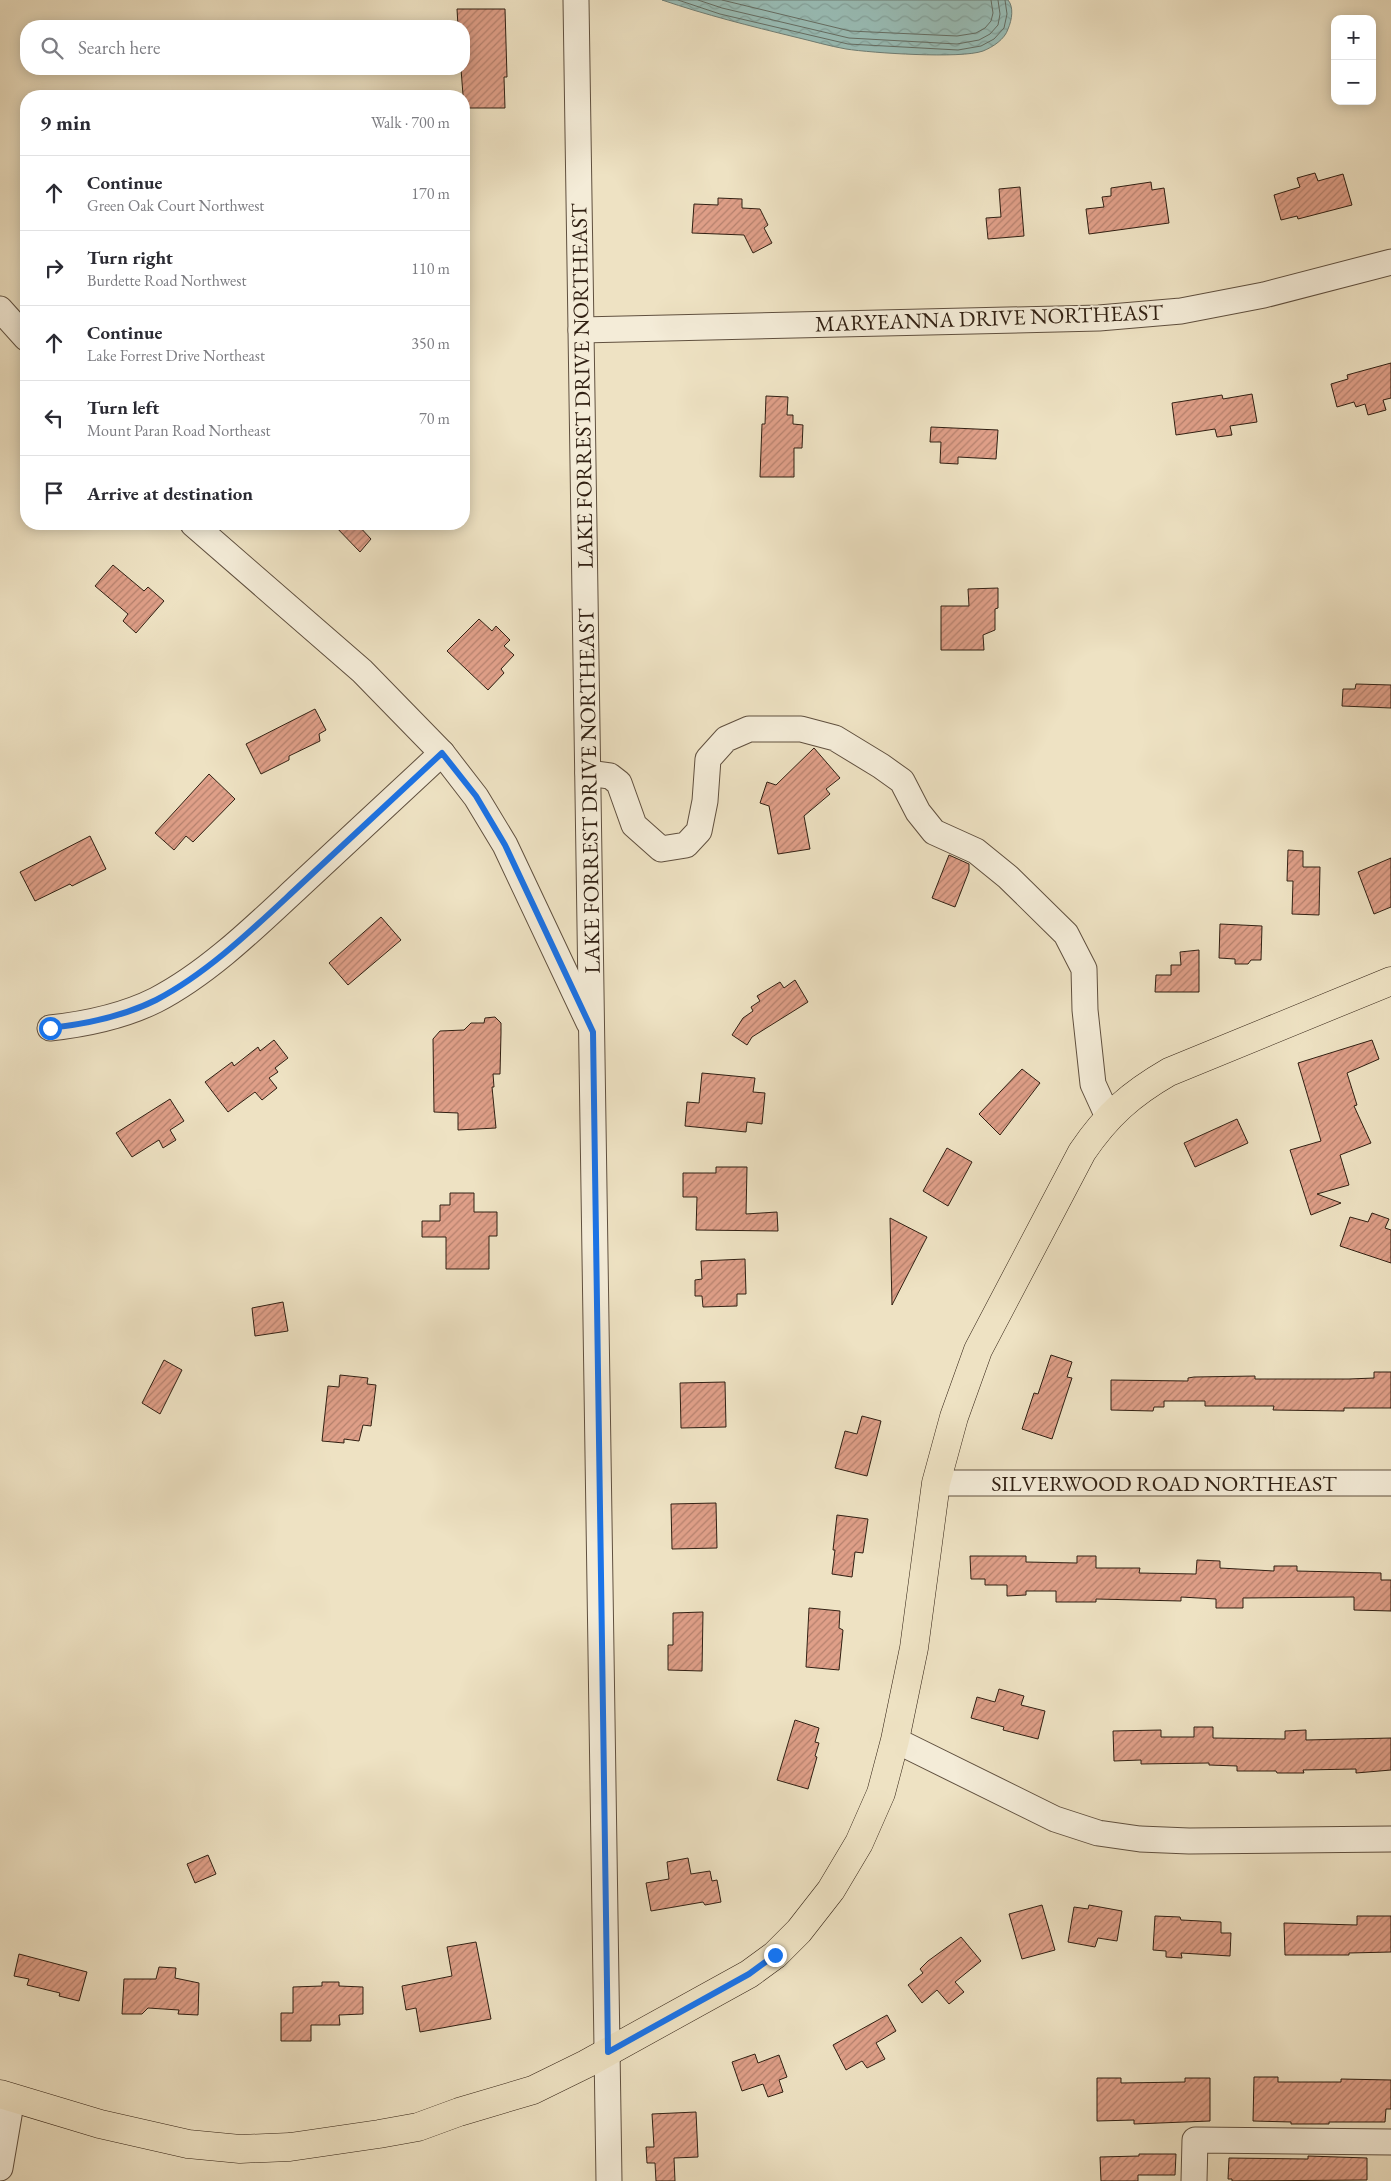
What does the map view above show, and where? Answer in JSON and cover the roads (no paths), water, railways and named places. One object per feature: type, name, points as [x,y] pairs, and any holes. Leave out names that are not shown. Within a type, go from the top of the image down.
[{"type":"main road","points":[[6,2096],[100,2124],[188,2144],[240,2149],[290,2147],[334,2142],[418,2126],[533,2090],[608,2052],[749,1974],[775,1955],[799,1931],[832,1890],[859,1843],[881,1793],[896,1740],[914,1648],[936,1483],[954,1417],[978,1350],[1082,1152],[1108,1117],[1143,1086],[1169,1072],[1391,981]]},
{"type":"street","name":"LAKE FORREST DRIVE NORTHEAST","points":[[576,0],[609,2181]]},
{"type":"street","name":"MARYEANNA DRIVE NORTHEAST","points":[[581,330],[1099,318],[1181,311],[1264,295],[1391,262]]},
{"type":"street","points":[[0,308],[20,331]]},
{"type":"street","points":[[200,530],[362,671],[442,753],[476,796],[505,845],[593,1032]]},
{"type":"street","points":[[588,773],[610,776],[619,783],[634,825],[661,849],[686,845],[699,831],[705,801],[708,759],[726,740],[749,729],[801,729],[835,738],[882,766],[902,781],[918,812],[934,832],[976,851],[1008,877],[1066,934],[1084,969],[1085,1010],[1093,1084],[1108,1117]]},
{"type":"street","points":[[50,1028],[85,1024],[119,1015],[156,1000],[190,979],[258,924],[442,753]]},
{"type":"street","name":"SILVERWOOD ROAD NORTHEAST","points":[[936,1483],[1391,1483]]},
{"type":"street","points":[[896,1740],[1055,1819],[1098,1833],[1140,1839],[1189,1841],[1391,1839]]},
{"type":"street","points":[[0,2168],[6,2096]]},
{"type":"street","points":[[1194,2181],[1194,2140],[1391,2142]]},
{"type":"water","points":[[662,0],[1008,0],[1012,14],[1004,36],[995,45],[983,51],[956,55],[895,54],[858,51],[833,46],[728,20]]}]
